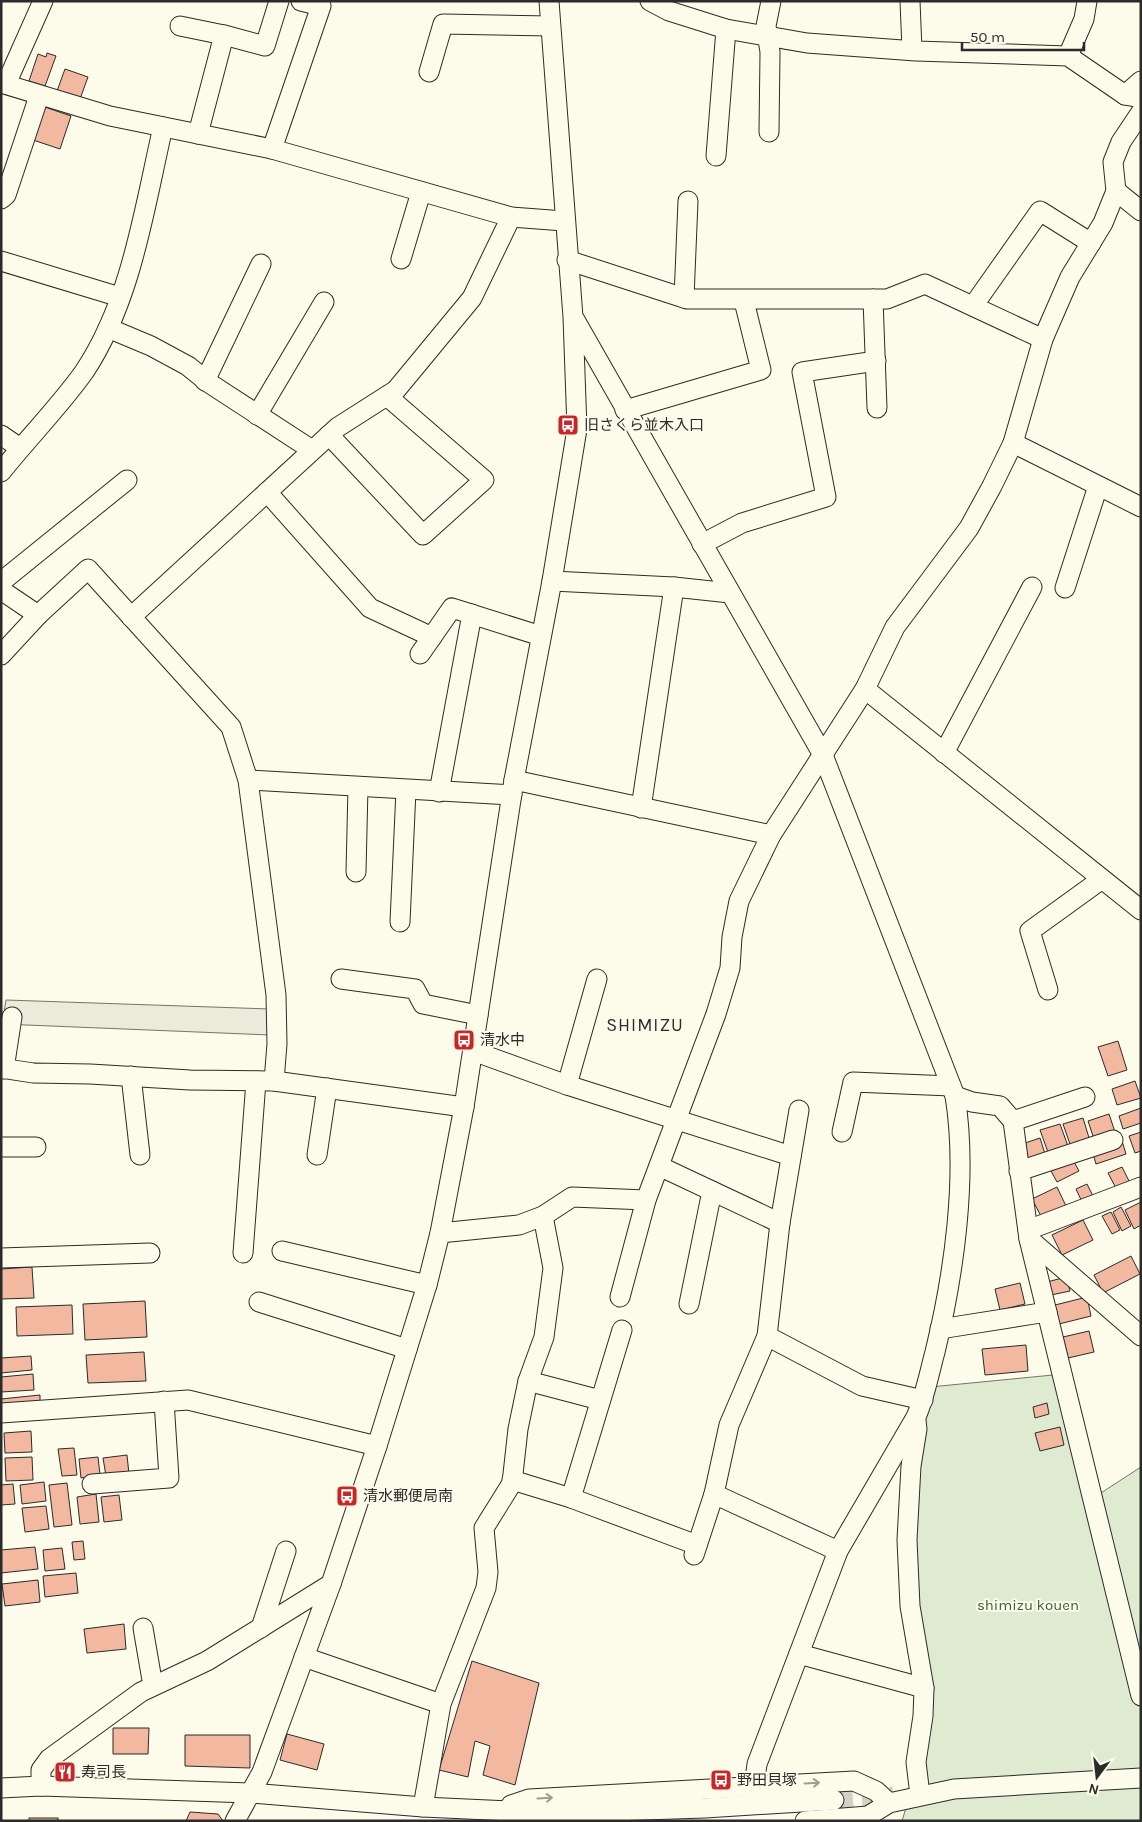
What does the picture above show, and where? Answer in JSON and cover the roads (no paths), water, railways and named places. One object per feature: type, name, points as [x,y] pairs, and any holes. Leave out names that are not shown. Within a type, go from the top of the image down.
[{"type":"street","points":[[43,1],[4,83],[39,96],[110,116],[272,150],[510,217],[564,221]]},
{"type":"street","points":[[180,26],[265,46],[279,1]]},
{"type":"street","points":[[272,150],[321,6],[301,1]]},
{"type":"street","points":[[235,1821],[262,1772],[330,1584],[377,1446],[427,1285],[440,1233],[464,1107],[513,787],[552,581],[578,429],[573,317],[564,221],[549,1]]},
{"type":"street","points":[[769,132],[768,37],[766,26],[771,1]]},
{"type":"street","points":[[910,1],[912,50]]},
{"type":"street","points":[[1068,56],[1084,19],[1088,1]]},
{"type":"street","points":[[659,3],[670,11],[726,30],[768,37],[807,43],[912,50],[1068,56],[1133,96],[1141,81]]},
{"type":"street","points":[[429,72],[443,24],[550,26]]},
{"type":"street","points":[[716,156],[726,30]]},
{"type":"street","points":[[198,134],[224,35]]},
{"type":"street","points":[[1,199],[6,196],[39,96]]},
{"type":"street","points":[[620,1297],[646,1200],[716,1014],[730,968],[732,937],[739,902],[771,835],[865,689],[895,627],[969,528],[1013,443],[1043,340],[1070,277],[1103,223],[1116,192],[1113,162],[1121,142],[1141,112]]},
{"type":"street","points":[[1,472],[84,372],[108,328],[130,269],[163,127]]},
{"type":"street","points":[[400,259],[422,192]]},
{"type":"street","points":[[1116,192],[1141,211]]},
{"type":"street","points":[[684,298],[688,201]]},
{"type":"street","points":[[973,306],[1040,211],[1091,243]]},
{"type":"street","points":[[131,617],[329,435],[396,390],[472,298],[510,217]]},
{"type":"street","points":[[567,260],[684,298],[744,301],[887,299],[925,284],[1043,340]]},
{"type":"street","points":[[1,261],[120,297]]},
{"type":"street","points":[[205,380],[261,264]]},
{"type":"street","points":[[873,299],[877,408]]},
{"type":"street","points":[[625,410],[761,370],[744,301]]},
{"type":"street","points":[[257,415],[324,302]]},
{"type":"street","points":[[573,317],[823,755],[953,1091],[959,1118],[954,1253],[940,1329],[923,1400],[916,1417],[838,1551],[757,1764],[754,1787]]},
{"type":"street","points":[[108,328],[151,346],[188,366],[205,380],[312,450]]},
{"type":"street","points":[[702,544],[742,523],[826,498],[802,372],[876,361]]},
{"type":"street","points":[[329,435],[423,535],[484,480],[387,396]]},
{"type":"street","points":[[1,435],[20,448]]},
{"type":"street","points":[[1013,443],[1141,507]]},
{"type":"street","points":[[1,582],[126,480]]},
{"type":"street","points":[[1065,588],[1098,486]]},
{"type":"street","points":[[266,492],[370,608],[432,637]]},
{"type":"street","points":[[1,655],[38,615],[88,569],[231,727],[248,780],[276,996],[277,1044],[265,1081],[243,1253]]},
{"type":"street","points":[[552,581],[674,587],[730,592]]},
{"type":"street","points":[[641,808],[674,587]]},
{"type":"street","points":[[944,753],[1032,587]]},
{"type":"street","points":[[1,590],[38,615]]},
{"type":"street","points":[[420,654],[452,608],[541,636]]},
{"type":"street","points":[[439,792],[472,614]]},
{"type":"street","points":[[865,689],[1141,910]]},
{"type":"street","points":[[248,780],[439,792],[513,787],[641,808],[771,835]]},
{"type":"street","points":[[356,872],[358,787]]},
{"type":"street","points":[[400,922],[406,790]]},
{"type":"street","points":[[1048,990],[1030,931],[1102,879]]},
{"type":"street","points":[[341,979],[415,989],[422,1004],[478,1015]]},
{"type":"street","points":[[567,1084],[597,979]]},
{"type":"street","points":[[12,1017],[3,1068],[33,1073],[265,1081],[464,1107]]},
{"type":"street","points":[[473,1051],[567,1084],[791,1156]]},
{"type":"street","points":[[131,1076],[140,1155]]},
{"type":"street","points":[[842,1132],[853,1082],[953,1091],[972,1102],[1000,1106],[1013,1121],[1029,1234],[1140,1694]]},
{"type":"street","points":[[317,1155],[326,1088]]},
{"type":"street","points":[[1013,1121],[1085,1097]]},
{"type":"street","points":[[512,1480],[571,1498],[696,1550],[714,1494],[729,1425],[767,1336],[780,1223],[799,1110]]},
{"type":"street","points":[[1019,1171],[1114,1140]]},
{"type":"street","points":[[1,1147],[36,1146]]},
{"type":"street","points":[[659,1166],[780,1223]]},
{"type":"street","points":[[1029,1234],[1141,1187]]},
{"type":"street","points":[[689,1304],[712,1191]]},
{"type":"street","points":[[440,1233],[519,1225],[543,1216],[572,1197],[646,1200]]},
{"type":"street","points":[[428,1812],[442,1704],[486,1588],[488,1572],[484,1528],[506,1494],[512,1480],[518,1429],[528,1381],[544,1337],[553,1268],[543,1216]]},
{"type":"street","points":[[1029,1234],[1141,1336]]},
{"type":"street","points":[[282,1250],[427,1285]]},
{"type":"street","points":[[1,1258],[150,1253]]},
{"type":"street","points":[[259,1302],[407,1349]]},
{"type":"street","points":[[940,1329],[1047,1312]]},
{"type":"street","points":[[571,1498],[622,1330]]},
{"type":"street","points":[[767,1336],[862,1386],[923,1400]]},
{"type":"street","points":[[528,1381],[600,1400]]},
{"type":"street","points":[[1,1413],[188,1400],[377,1446]]},
{"type":"street","points":[[92,1484],[169,1478],[164,1401]]},
{"type":"street","points":[[916,1417],[917,1429],[911,1466],[907,1540],[910,1606],[924,1688],[924,1716],[916,1762],[920,1796]]},
{"type":"street","points":[[714,1494],[838,1551]]},
{"type":"street","points":[[261,1628],[286,1551]]},
{"type":"street","points":[[41,1786],[41,1770],[49,1759],[153,1686],[207,1661],[330,1584]]},
{"type":"street","points":[[143,1628],[153,1686]]},
{"type":"street","points":[[799,1654],[924,1688]]},
{"type":"street","points":[[304,1657],[442,1704]]},
{"type":"street","points":[[806,1821],[868,1816],[887,1812],[920,1796],[954,1788],[1141,1778]]},
{"type":"street","points":[[487,1813],[529,1799],[854,1781],[876,1791],[887,1812]]},
{"type":"street","points":[[1,1788],[41,1786],[250,1793],[428,1812],[487,1813],[607,1812],[834,1800]]},
{"type":"street","points":[[487,1813],[517,1821]]},
{"type":"tunnel","points":[[834,1800],[893,1796]]},
{"type":"place","name":"旧さくら並木入口","points":[[568,425]]},
{"type":"place","name":"清水中","points":[[464,1040]]},
{"type":"place","name":"清水郵便局南","points":[[347,1496]]},
{"type":"place","name":"寿司長","points":[[65,1772]]},
{"type":"place","name":"野田貝塚","points":[[721,1780]]},
{"type":"district","name":"SHIMIZU","points":[[645,1025]]},
{"type":"park label","name":"shimizu kouen","points":[[1028,1605]]}]
